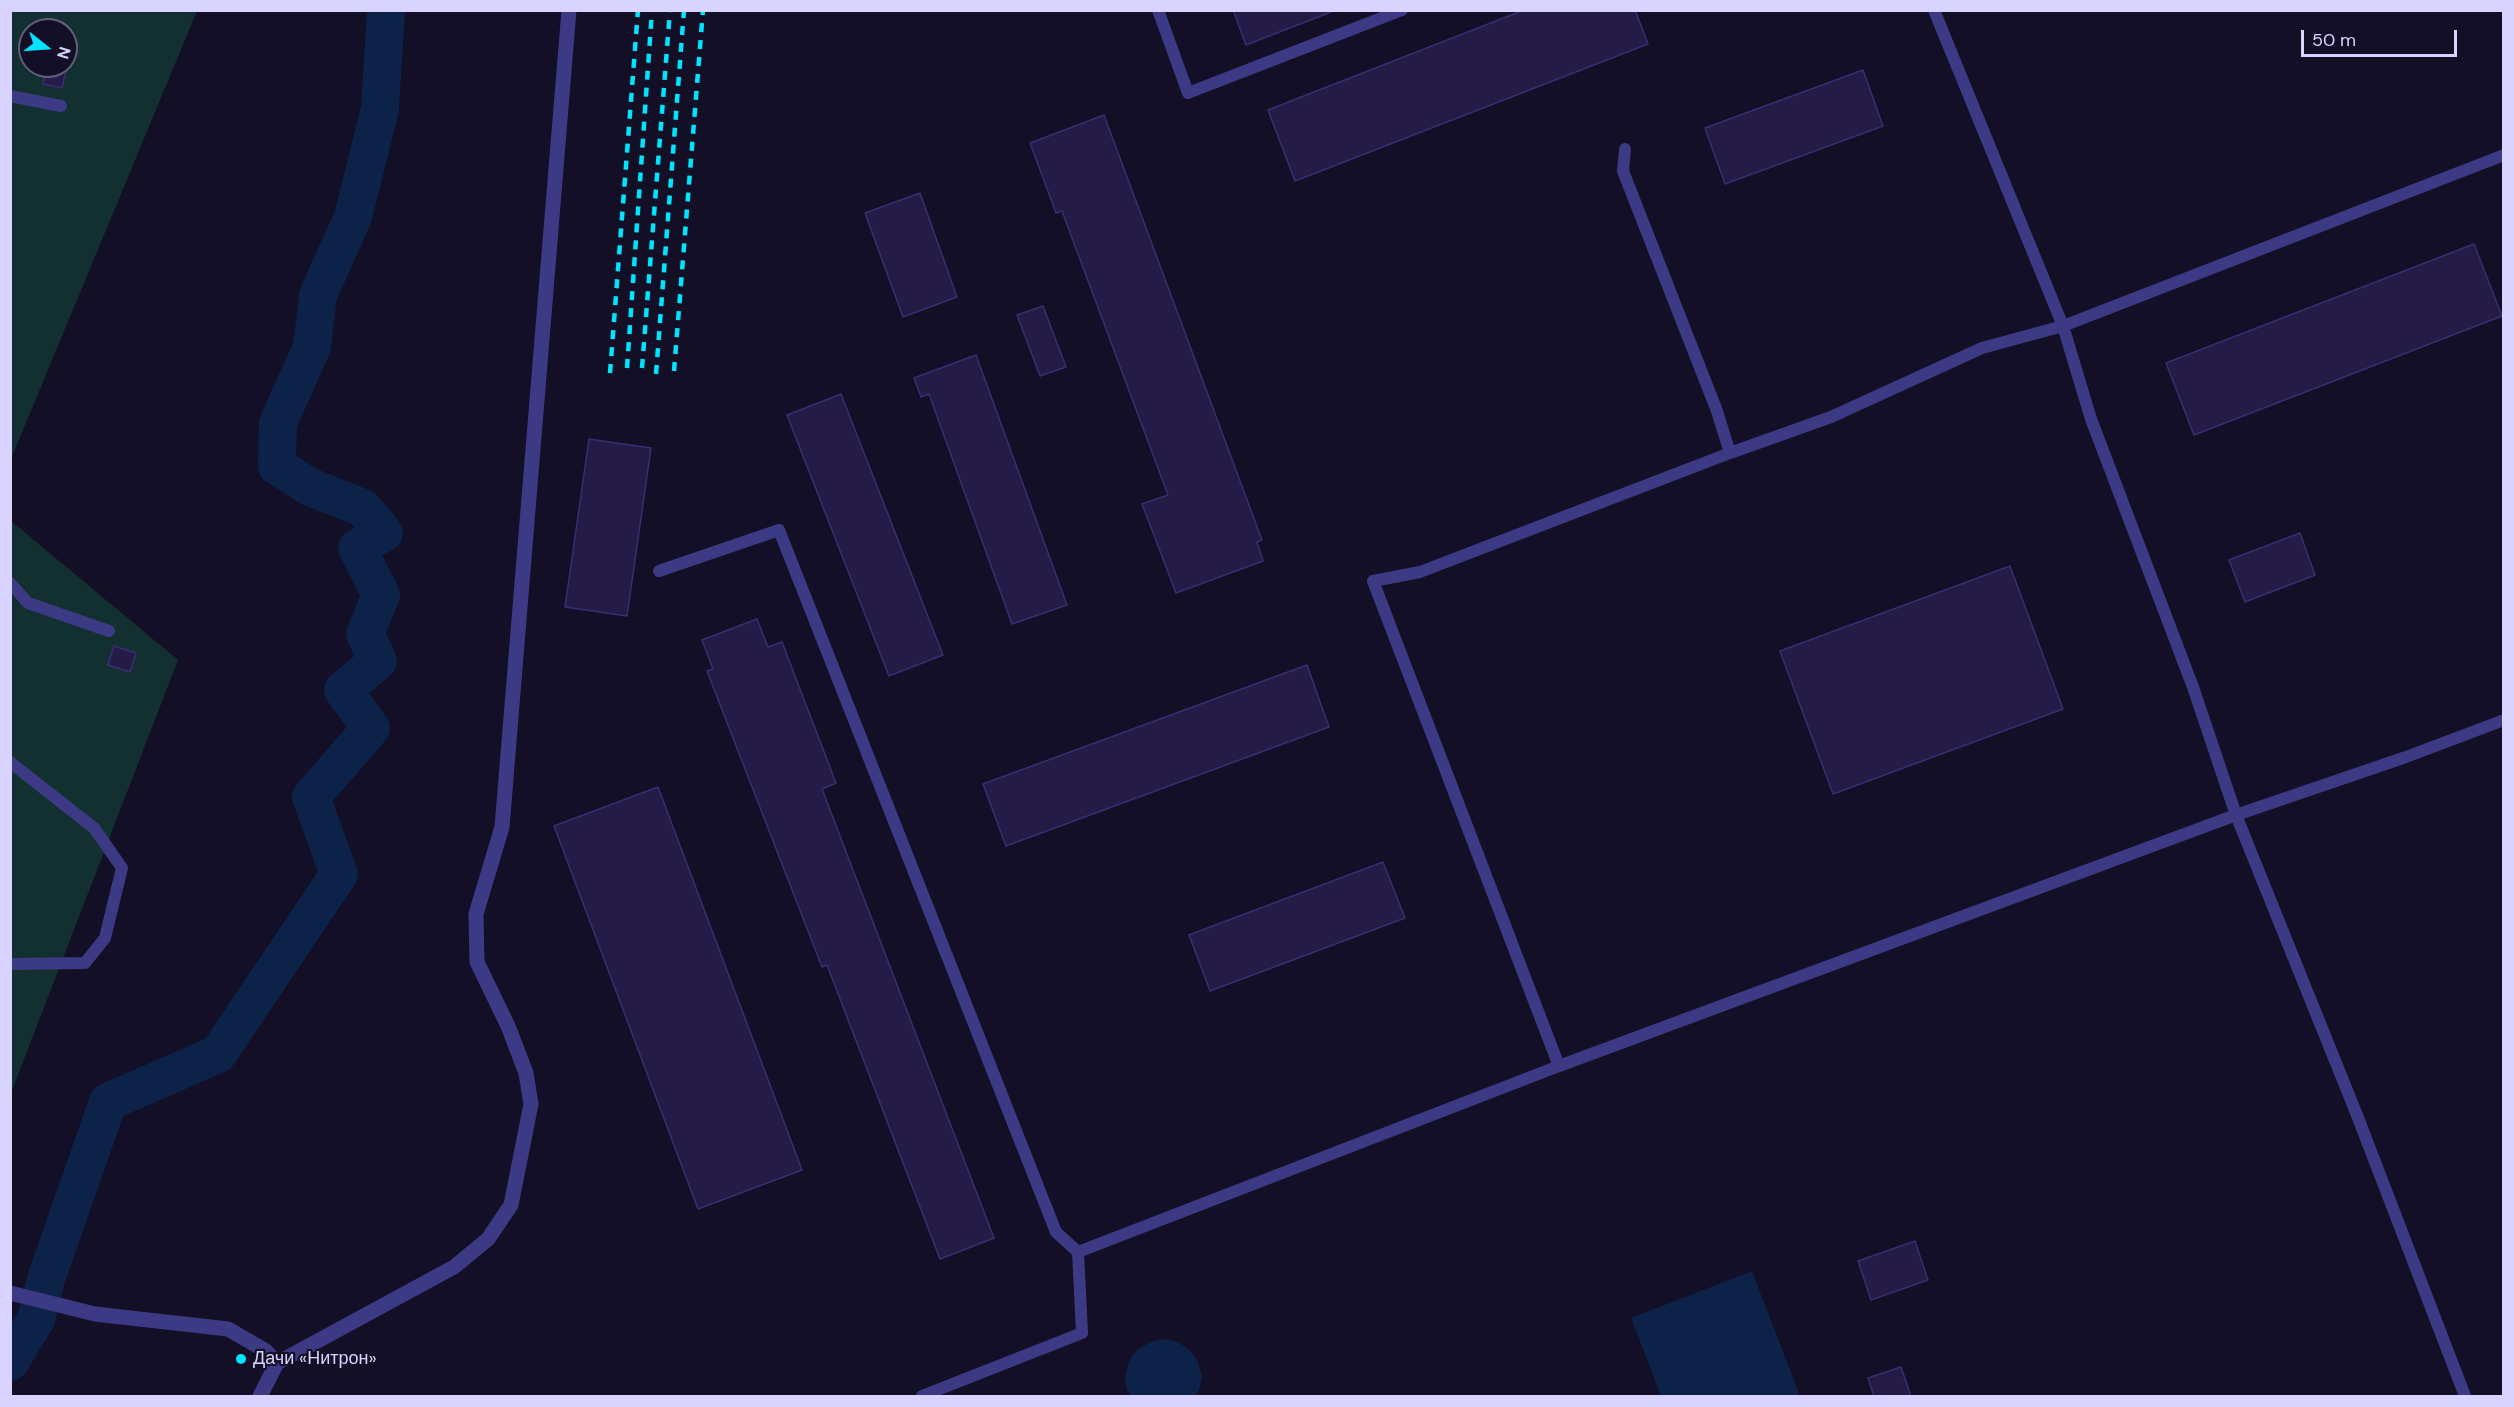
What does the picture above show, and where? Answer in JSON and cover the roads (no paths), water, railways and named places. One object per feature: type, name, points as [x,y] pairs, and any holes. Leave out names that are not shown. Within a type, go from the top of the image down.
[{"type":"street","points":[[260,1396],[277,1363],[454,1267],[488,1239],[511,1205],[531,1104],[523,1064],[508,1026],[477,962],[476,914],[502,827],[569,10]]},
{"type":"street","points":[[10,1293],[95,1314],[228,1329],[266,1351],[277,1363]]},
{"type":"lane","points":[[1158,10],[1188,93],[1402,10]]},
{"type":"lane","points":[[1934,10],[2063,326],[2091,419],[2193,687],[2236,815],[2361,1126],[2465,1396]]},
{"type":"lane","points":[[10,96],[61,106]]},
{"type":"lane","points":[[1625,149],[1623,171],[1717,411],[1730,453]]},
{"type":"lane","points":[[1559,1066],[1373,581],[1420,572],[1730,453],[1831,417],[1982,348],[2063,326],[2504,155]]},
{"type":"lane","points":[[659,571],[779,530],[1056,1232],[1078,1252],[1082,1334],[922,1396]]},
{"type":"lane","points":[[10,583],[28,603],[109,631]]},
{"type":"lane","points":[[1078,1252],[1559,1066],[2236,815],[2406,757],[2504,720]]},
{"type":"lane","points":[[10,762],[94,828],[122,868],[105,938],[85,963],[10,964]]},
{"type":"water","points":[[1752,1271],[1800,1396],[1661,1396],[1631,1318]]},
{"type":"water","points":[[1164,1339],[1178,1342],[1190,1350],[1198,1362],[1202,1376],[1199,1390],[1195,1396],[1131,1396],[1127,1390],[1125,1376],[1129,1361],[1137,1350],[1150,1342]]},
{"type":"waterway","points":[[10,1362],[36,1319],[46,1279],[108,1102],[218,1054],[339,874],[311,797],[371,728],[343,690],[378,661],[365,634],[381,595],[357,548],[384,533],[363,508],[310,487],[277,466],[278,423],[312,347],[318,295],[353,217],[380,109],[386,10]]},
{"type":"railway","points":[[610,373],[638,10]]},
{"type":"railway","points":[[627,368],[652,10]]},
{"type":"railway","points":[[642,368],[670,10]]},
{"type":"railway","points":[[656,374],[684,10]]},
{"type":"railway","points":[[674,371],[703,10]]},
{"type":"place","name":"Дачи «Нитрон»","points":[[241,1359]]}]
